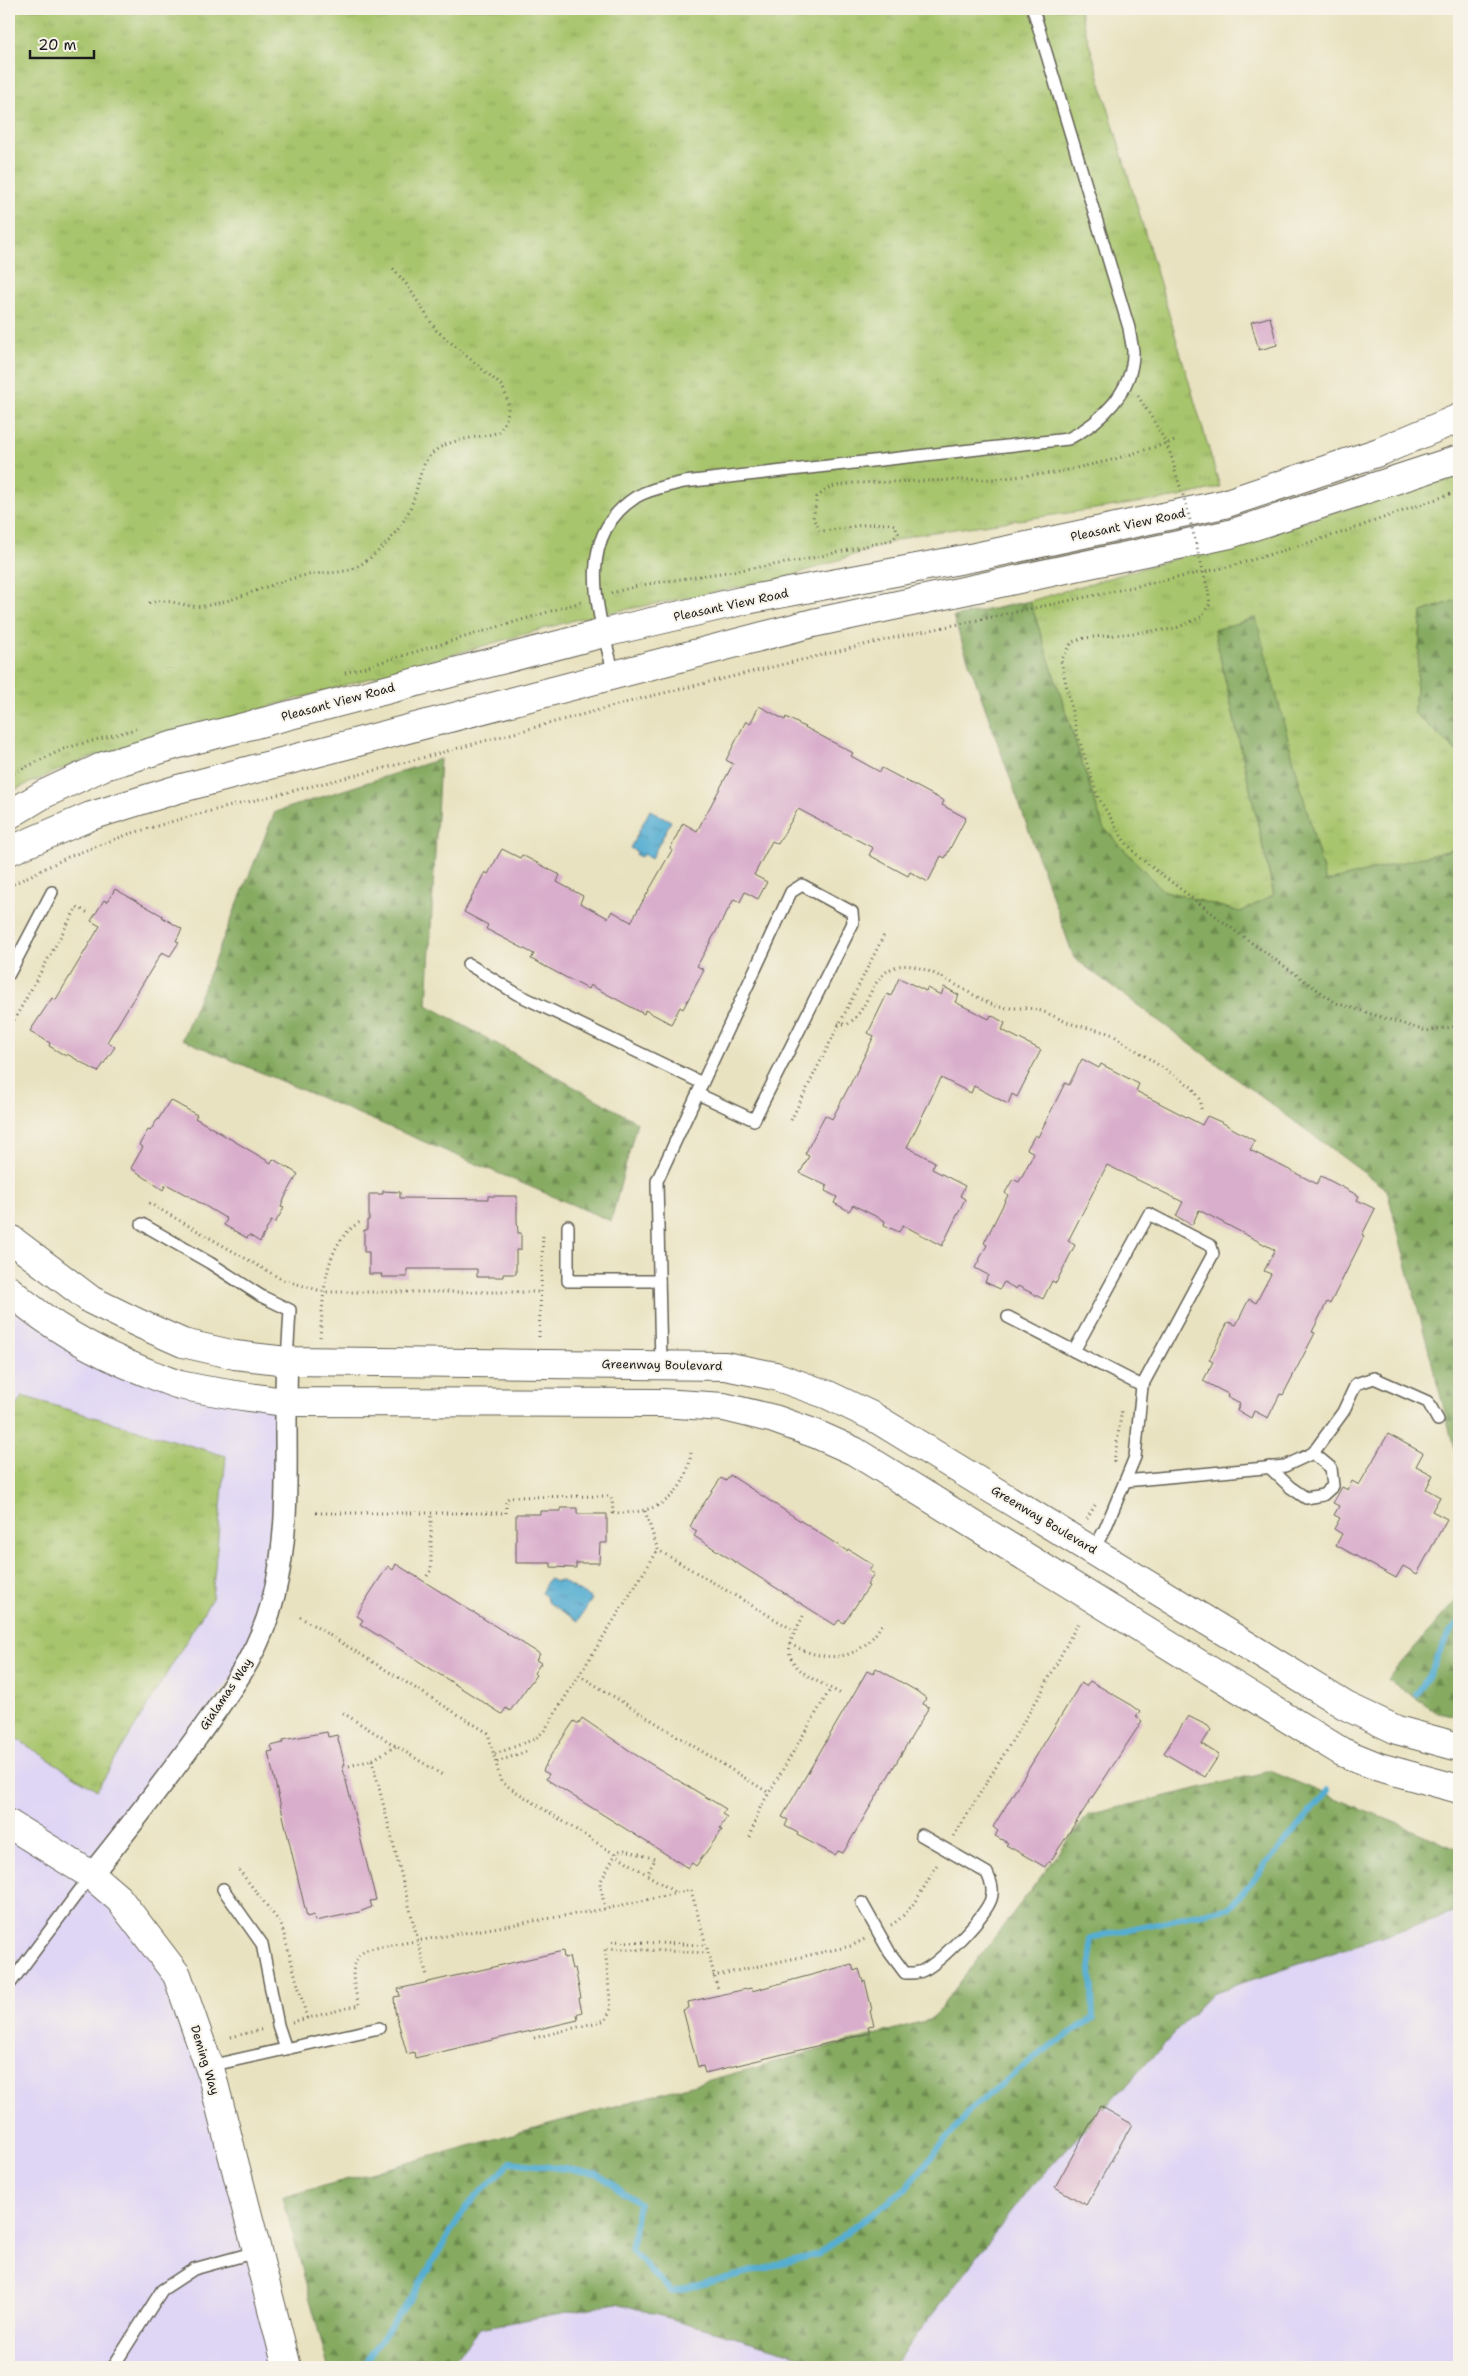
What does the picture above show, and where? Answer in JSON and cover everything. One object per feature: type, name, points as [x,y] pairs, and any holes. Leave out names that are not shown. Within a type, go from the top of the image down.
[{"type":"street","name":"Pleasant View Road","points":[[9,815],[44,794],[104,766],[175,744],[604,633],[741,602],[975,557],[1224,504],[1379,452],[1459,418]]},
{"type":"street","points":[[9,851],[91,816],[178,789],[813,623],[1230,534],[1459,459]]},
{"type":"street","name":"Greenway Boulevard","points":[[9,1238],[91,1300],[174,1339],[235,1355],[288,1361],[725,1366],[775,1376],[828,1395],[872,1416],[1346,1706],[1397,1730],[1459,1747]]},
{"type":"street","points":[[9,1290],[28,1307],[72,1337],[123,1363],[178,1384],[229,1395],[285,1402],[661,1403],[724,1408],[774,1419],[816,1434],[854,1451],[1342,1752],[1379,1767],[1459,1789]]},
{"type":"street","name":"Gialamas Way","points":[[91,1875],[182,1758],[246,1668],[262,1635],[274,1595],[283,1543],[285,1402],[288,1361]]},
{"type":"street","name":"Deming Way","points":[[9,1824],[91,1875],[119,1899],[178,1975],[209,2066],[287,2367]]},
{"type":"lane","points":[[614,674],[596,598],[595,562],[600,544],[609,525],[620,510],[637,497],[684,482],[1068,439],[1084,431],[1102,416],[1116,400],[1127,378],[1133,353],[1129,328],[1033,9]]},
{"type":"lane","points":[[468,964],[517,994],[700,1089],[754,1120],[853,923],[852,912],[802,885],[791,892],[700,1089],[657,1181],[661,1364]]},
{"type":"lane","points":[[9,974],[52,892]]},
{"type":"lane","points":[[1074,1351],[1149,1214],[1212,1246],[1213,1254],[1142,1386],[1135,1457],[1105,1530],[1093,1550]]},
{"type":"lane","points":[[142,1224],[210,1263],[261,1296],[290,1310],[288,1361]]},
{"type":"lane","points":[[568,1226],[568,1281],[659,1281]]},
{"type":"lane","points":[[1008,1317],[1142,1386]]},
{"type":"lane","points":[[1125,1480],[1285,1466],[1313,1453],[1343,1412],[1356,1384],[1374,1378],[1428,1402],[1438,1420]]},
{"type":"lane","points":[[1269,1467],[1290,1488],[1306,1498],[1323,1494],[1333,1486],[1331,1468],[1313,1453]]},
{"type":"lane","points":[[862,1903],[890,1953],[905,1973],[916,1974],[934,1964],[980,1916],[990,1901],[993,1889],[987,1873],[921,1835]]},
{"type":"lane","points":[[9,1985],[91,1875]]},
{"type":"lane","points":[[223,1889],[262,1944],[278,2025],[286,2049]]},
{"type":"lane","points":[[209,2066],[379,2028]]},
{"type":"lane","points":[[113,2367],[162,2290],[194,2269],[256,2252]]},
{"type":"path","points":[[149,603],[160,599],[189,607],[206,606],[292,578],[342,572],[357,566],[384,545],[404,520],[412,503],[425,462],[433,452],[444,445],[499,432],[506,422],[509,409],[508,398],[502,386],[436,330],[407,285],[392,268]]},
{"type":"path","points":[[1127,378],[1173,460],[1208,590],[1210,604],[1201,617],[1174,629],[1084,638],[1072,642],[1061,661],[1076,730],[1098,797],[1125,842],[1140,858],[1238,933],[1336,1004],[1426,1031],[1459,1026]]},
{"type":"path","points":[[341,675],[641,585],[809,558],[892,540],[898,533],[895,525],[878,522],[820,531],[813,518],[817,497],[830,487],[854,483],[993,479],[1053,473],[1166,445],[1175,441]]},
{"type":"path","points":[[9,886],[68,857],[129,834],[195,815],[381,769],[694,686],[893,638],[1232,566],[1344,532],[1459,491]]},
{"type":"path","points":[[9,775],[66,748],[142,728]]},
{"type":"path","points":[[9,1028],[77,907],[90,914]]},
{"type":"path","points":[[790,1120],[885,933]]},
{"type":"path","points":[[838,1024],[848,1024],[860,1014],[879,978],[886,972],[912,964],[996,1006],[1038,1010],[1071,1024],[1113,1035],[1192,1086],[1199,1099],[1202,1112]]},
{"type":"path","points":[[149,1203],[283,1280],[325,1292],[540,1292]]},
{"type":"path","points":[[320,1336],[325,1292],[335,1249],[342,1237],[360,1222]]},
{"type":"path","points":[[539,1337],[543,1235]]},
{"type":"path","points":[[1113,1470],[1122,1406]]},
{"type":"path","points":[[316,1513],[506,1513],[506,1500],[510,1497],[609,1496],[612,1499],[613,1513],[645,1511],[663,1503],[675,1493],[685,1479],[691,1453]]},
{"type":"path","points":[[1087,1518],[1102,1494]]},
{"type":"path","points":[[645,1511],[658,1550],[796,1631]]},
{"type":"path","points":[[427,1576],[431,1570],[431,1513]]},
{"type":"path","points":[[495,1754],[539,1736],[658,1550]]},
{"type":"path","points":[[803,1616],[790,1644],[792,1659],[798,1669],[841,1694]]},
{"type":"path","points":[[300,1617],[488,1733],[501,1782],[676,1893]]},
{"type":"path","points":[[790,1644],[813,1655],[844,1655],[864,1646],[872,1640],[882,1624]]},
{"type":"path","points":[[579,1676],[769,1792]]},
{"type":"path","points":[[750,1837],[760,1808],[831,1688]]},
{"type":"path","points":[[343,1713],[444,1776]]},
{"type":"path","points":[[349,1766],[372,1760],[396,1746]]},
{"type":"path","points":[[497,1762],[530,1750]]},
{"type":"path","points":[[372,1760],[427,1976]]},
{"type":"path","points":[[606,1909],[600,1883],[614,1854],[621,1849],[655,1859],[647,1875]]},
{"type":"path","points":[[239,1870],[281,1924],[307,2018]]},
{"type":"path","points":[[231,2037],[359,2005],[352,1978],[354,1965],[363,1952],[606,1909],[691,1890],[706,1953],[718,1989]]},
{"type":"path","points":[[612,1941],[704,1945]]},
{"type":"path","points":[[534,2038],[606,2020],[611,2009],[605,1948],[706,1953]]},
{"type":"shaded area","points":[[9,1290],[123,1363],[285,1402],[285,1484],[262,1635],[91,1875],[177,1975],[287,2367],[9,2367]]},
{"type":"shaded area","points":[[1459,1911],[1459,2367],[892,2367],[1031,2187],[1212,1992]]},
{"type":"shaded area","points":[[617,2303],[837,2367],[448,2367],[480,2328]]},
{"type":"green space","points":[[9,9],[1079,9],[1220,487],[1179,497],[913,535],[782,579],[578,619],[85,759],[9,792]]},
{"type":"green space","points":[[1459,476],[1459,599],[1422,612],[1414,713],[1459,753],[1459,848],[1326,882],[1255,618],[1214,630],[1274,896],[1240,912],[1162,890],[1103,827],[1030,601]]},
{"type":"green space","points":[[1459,599],[1459,753],[1414,713],[1422,612]]},
{"type":"green space","points":[[1030,601],[1103,827],[1162,890],[1240,912],[1274,895],[1214,630],[1256,618],[1326,882],[1459,848],[1459,1467],[1387,1190],[1074,958],[953,617]]},
{"type":"green space","points":[[440,759],[427,1005],[637,1122],[611,1221],[182,1039],[275,812]]},
{"type":"green space","points":[[22,1396],[226,1456],[212,1598],[97,1790],[9,1734],[9,1419]]},
{"type":"green space","points":[[1459,1597],[1459,1716],[1437,1712],[1387,1679]]},
{"type":"green space","points":[[1270,1771],[1459,1849],[1459,1911],[1212,1993],[1031,2187],[892,2367],[837,2367],[617,2303],[480,2328],[448,2367],[328,2367],[283,2197],[932,2019],[1088,1815]]},
{"type":"water","points":[[650,810],[671,821],[651,859],[643,854],[641,857],[636,855],[637,852],[630,848]]},
{"type":"water","points":[[549,1578],[554,1582],[562,1581],[592,1599],[578,1621],[549,1603],[545,1595],[541,1593]]},
{"type":"building","points":[[1270,317],[1277,345],[1259,350],[1251,322]]},
{"type":"building","points":[[759,706],[785,720],[786,717],[853,753],[851,756],[880,772],[882,768],[944,801],[942,805],[966,818],[945,858],[941,856],[928,882],[910,872],[908,876],[869,855],[873,848],[798,809],[778,844],[772,841],[754,875],[767,882],[758,899],[745,892],[740,902],[734,899],[697,966],[704,970],[683,1009],[680,1007],[671,1024],[645,1010],[644,1014],[590,985],[588,989],[531,959],[534,954],[486,929],[488,925],[464,912],[485,872],[488,874],[502,849],[520,858],[522,855],[560,875],[557,882],[583,896],[580,903],[608,918],[612,911],[631,922],[672,850],[670,849],[683,823],[697,831],[733,764],[726,760],[746,721],[750,724]]},
{"type":"building","points":[[115,889],[182,929],[176,941],[179,942],[170,956],[162,952],[107,1042],[115,1047],[98,1072],[49,1046],[50,1043],[30,1031],[52,998],[55,1001],[100,926],[91,921],[104,900],[107,902]]},
{"type":"building","points":[[899,978],[926,991],[927,988],[941,995],[944,987],[959,995],[955,1002],[989,1019],[991,1015],[1005,1023],[1002,1030],[1041,1050],[1017,1097],[1012,1094],[1008,1104],[974,1086],[971,1093],[941,1078],[907,1147],[935,1162],[932,1169],[965,1186],[960,1196],[965,1199],[942,1246],[903,1225],[899,1232],[884,1225],[885,1221],[853,1205],[849,1211],[834,1203],[837,1197],[825,1191],[827,1186],[800,1173],[809,1156],[805,1154],[825,1115],[832,1119],[854,1077],[874,1036],[868,1033],[887,994],[891,996]]},
{"type":"building","points":[[1082,1059],[1099,1068],[1101,1064],[1139,1084],[1136,1091],[1202,1125],[1207,1116],[1221,1122],[1255,1141],[1250,1150],[1317,1184],[1321,1176],[1359,1196],[1357,1200],[1375,1209],[1362,1235],[1364,1236],[1330,1304],[1327,1302],[1312,1332],[1315,1333],[1283,1395],[1280,1394],[1268,1418],[1254,1411],[1251,1418],[1237,1410],[1240,1404],[1227,1397],[1228,1394],[1203,1381],[1213,1362],[1209,1360],[1228,1322],[1236,1325],[1249,1299],[1256,1303],[1271,1274],[1264,1271],[1275,1250],[1199,1210],[1192,1225],[1176,1216],[1183,1202],[1107,1165],[1068,1241],[1075,1245],[1056,1283],[1052,1281],[1043,1299],[1018,1286],[1016,1289],[1004,1282],[1000,1289],[985,1282],[988,1275],[975,1268],[987,1245],[984,1243],[1008,1195],[1005,1193],[1013,1179],[1019,1182],[1034,1153],[1027,1149],[1035,1135],[1038,1137],[1065,1083],[1069,1085]]},
{"type":"building","points":[[170,1100],[197,1115],[195,1118],[271,1163],[273,1159],[298,1174],[281,1207],[284,1208],[275,1223],[271,1221],[260,1242],[249,1235],[247,1238],[224,1225],[227,1219],[190,1197],[166,1184],[163,1190],[131,1168],[143,1147],[139,1145]]},
{"type":"building","points":[[383,1191],[400,1192],[400,1198],[488,1199],[488,1196],[517,1196],[517,1220],[518,1233],[521,1233],[521,1250],[516,1250],[516,1274],[503,1274],[503,1277],[477,1277],[477,1269],[407,1269],[407,1277],[381,1277],[382,1274],[369,1274],[369,1252],[364,1252],[364,1230],[367,1230],[367,1220],[369,1220],[369,1194],[383,1194]]},
{"type":"building","points":[[1388,1434],[1423,1453],[1416,1466],[1433,1475],[1426,1489],[1440,1497],[1432,1511],[1447,1519],[1417,1574],[1403,1566],[1396,1578],[1336,1545],[1342,1534],[1334,1529],[1340,1518],[1334,1515],[1339,1506],[1333,1503],[1342,1487],[1348,1490],[1352,1481],[1359,1485]]},
{"type":"building","points":[[730,1475],[847,1551],[848,1549],[873,1565],[869,1571],[874,1574],[867,1585],[869,1586],[844,1623],[839,1620],[835,1625],[694,1536],[697,1531],[690,1527],[696,1515],[721,1478],[726,1481]]},
{"type":"building","points":[[561,1508],[577,1508],[577,1514],[607,1514],[607,1543],[600,1543],[599,1563],[576,1563],[576,1568],[551,1567],[551,1563],[516,1563],[516,1514],[540,1514],[540,1511],[561,1511]]},
{"type":"building","points":[[396,1564],[540,1654],[536,1660],[541,1663],[534,1673],[536,1675],[510,1711],[506,1708],[502,1714],[360,1624],[363,1620],[357,1616],[363,1604],[388,1566],[393,1570]]},
{"type":"building","points":[[876,1668],[926,1698],[923,1704],[929,1707],[843,1853],[838,1851],[835,1855],[797,1835],[798,1833],[785,1826],[788,1820],[782,1817],[867,1671],[873,1674]]},
{"type":"building","points":[[1090,1681],[1140,1712],[1136,1717],[1142,1721],[1045,1867],[1006,1845],[1008,1843],[995,1836],[998,1831],[993,1827],[1081,1683],[1086,1686]]},
{"type":"building","points":[[1188,1716],[1208,1726],[1211,1730],[1202,1744],[1219,1755],[1205,1777],[1164,1753]]},
{"type":"building","points":[[582,1718],[636,1755],[726,1809],[722,1814],[727,1817],[720,1828],[722,1830],[696,1866],[692,1863],[688,1868],[546,1779],[549,1774],[543,1771],[549,1758],[574,1721],[579,1724]]},
{"type":"building","points":[[327,1732],[328,1737],[337,1735],[345,1765],[342,1765],[376,1900],[370,1901],[372,1907],[359,1912],[315,1921],[314,1915],[307,1917],[268,1752],[273,1751],[271,1746],[283,1743],[283,1740]]},
{"type":"building","points":[[563,1951],[564,1958],[569,1957],[572,1969],[575,1968],[582,2012],[577,2014],[578,2020],[415,2058],[414,2052],[407,2054],[395,2011],[394,1997],[400,1996],[398,1989]]},
{"type":"building","points":[[852,1964],[854,1971],[859,1969],[863,1982],[865,1981],[874,2025],[868,2026],[870,2033],[705,2073],[703,2066],[698,2067],[683,2010],[689,2008],[688,2002],[751,1988],[752,1991]]},
{"type":"building","points":[[1100,2106],[1132,2124],[1086,2205],[1055,2187]]},
{"type":"waterway","points":[[1416,1694],[1428,1677],[1452,1630],[1459,1622]]},
{"type":"waterway","points":[[362,2367],[414,2293],[465,2208],[511,2162],[596,2173],[639,2203],[631,2250],[672,2292],[818,2254],[906,2189],[970,2110],[1035,2057],[1093,2018],[1090,1938],[1230,1907],[1328,1791]]}]
